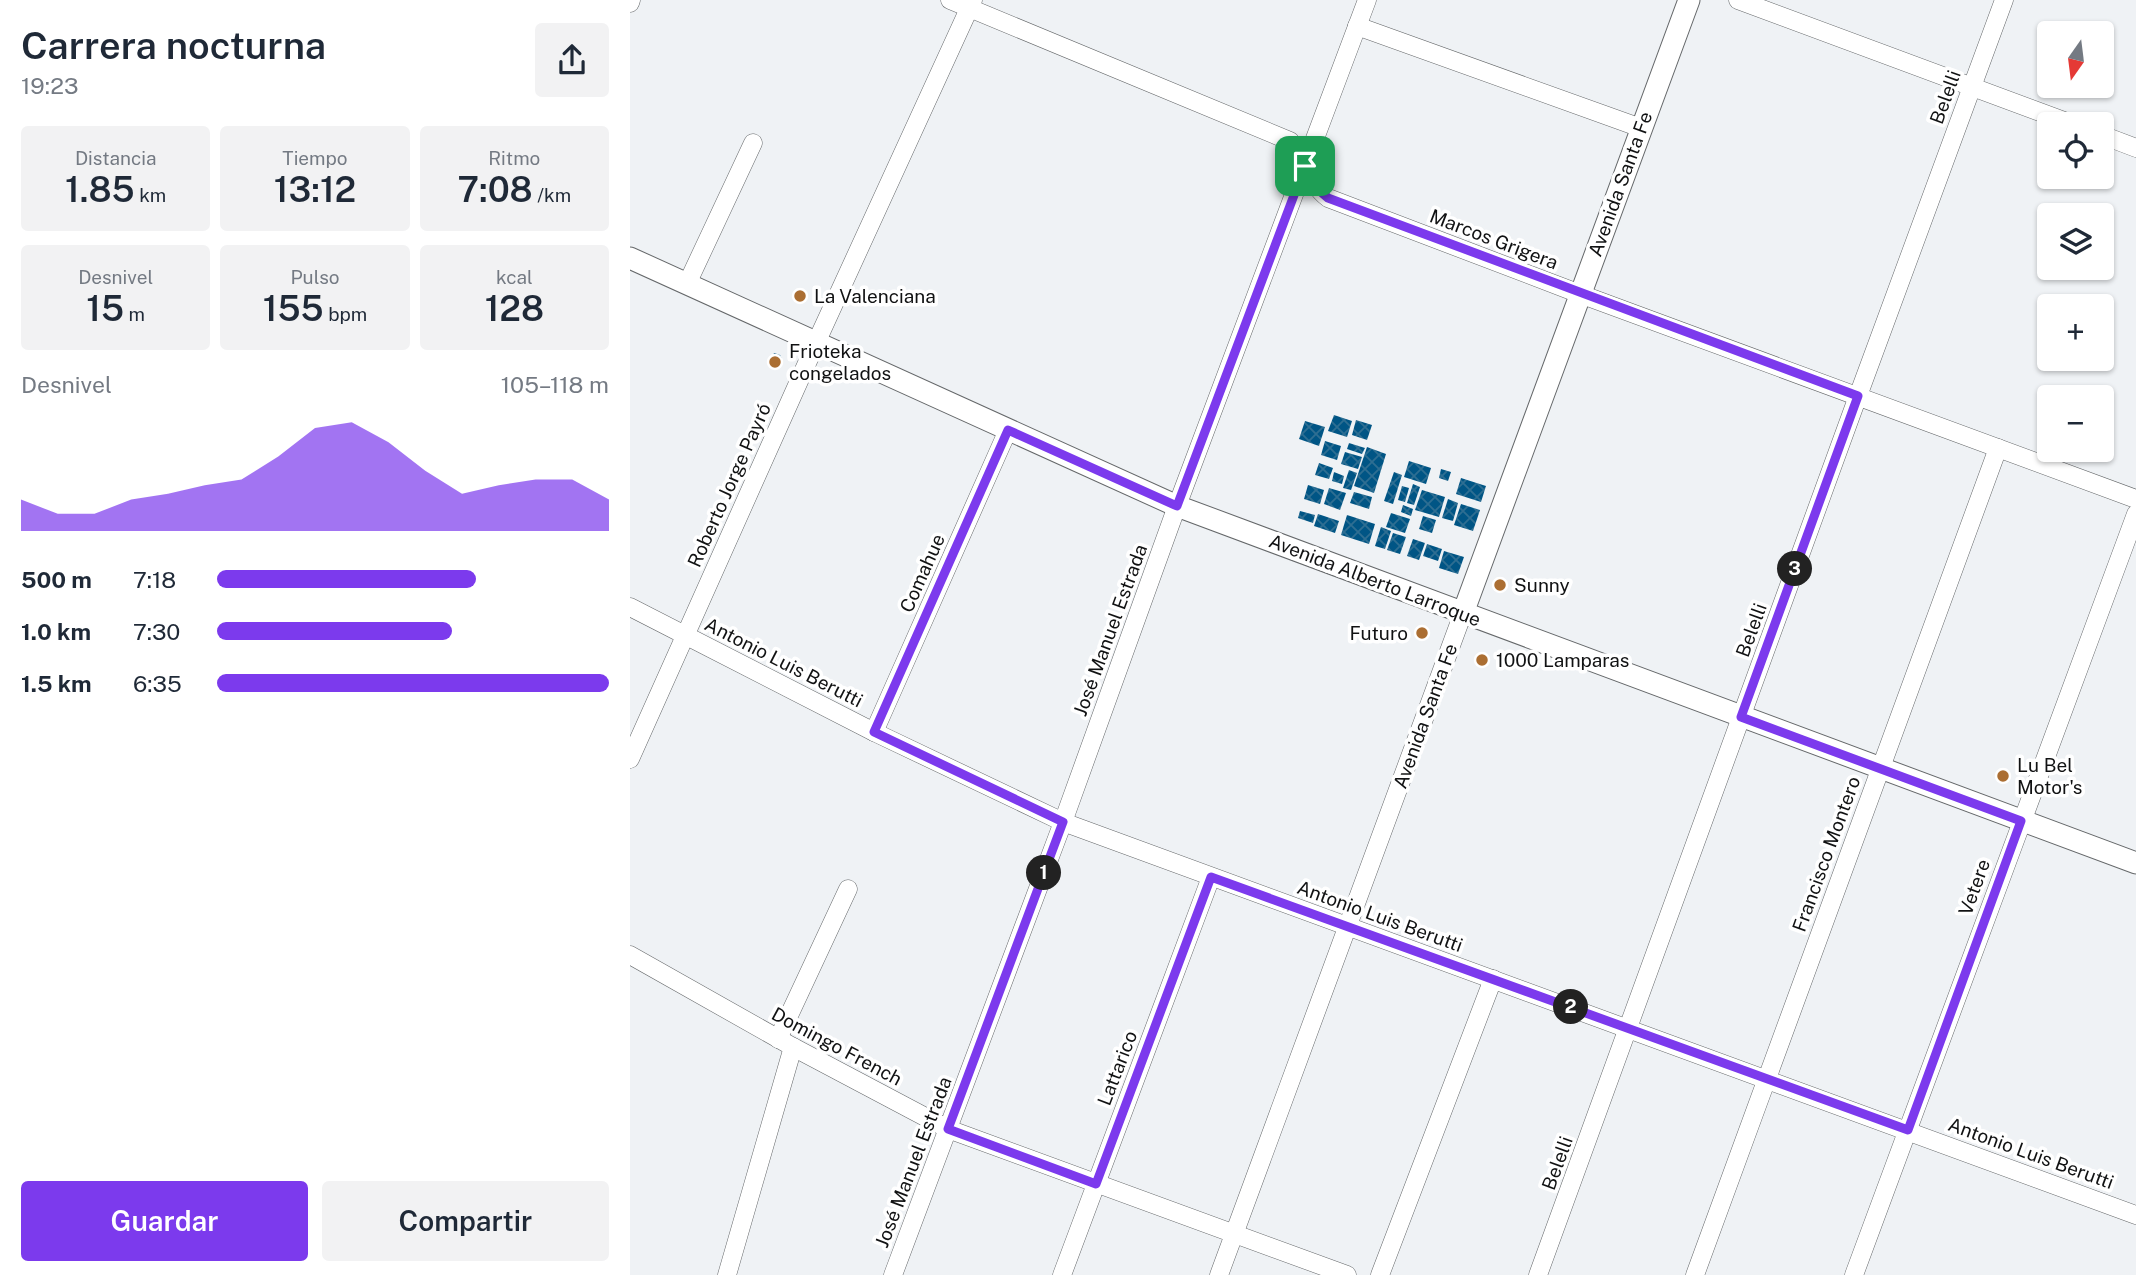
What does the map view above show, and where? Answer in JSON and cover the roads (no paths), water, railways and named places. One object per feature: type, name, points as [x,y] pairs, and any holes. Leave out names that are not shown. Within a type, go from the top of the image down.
[{"type":"main road","name":"Avenida Santa Fe","points":[[1462,614],[1689,0]]},
{"type":"main road","name":"Avenida Alberto Larroque","points":[[630,258],[1177,506],[2136,863]]},
{"type":"street","name":"Marcos Grigera","points":[[950,0],[971,4],[1290,141],[1297,148],[1313,185],[1328,198],[2136,499]]},
{"type":"street","name":"José Manuel Estrada","points":[[893,1275],[1367,0]]},
{"type":"street","points":[[1738,0],[2039,112]]},
{"type":"street","name":"Belelli","points":[[1538,1275],[2004,0]]},
{"type":"street","name":"Roberto Jorge Payró","points":[[630,759],[971,4]]},
{"type":"street","points":[[1357,26],[1641,128]]},
{"type":"street","points":[[2114,140],[2136,148]]},
{"type":"street","points":[[687,284],[753,143]]},
{"type":"street","name":"Comahue","points":[[874,732],[1008,430]]},
{"type":"street","name":"Francisco Montero","points":[[1695,1275],[1998,448]]},
{"type":"street","name":"Vetere","points":[[1854,1275],[2136,514]]},
{"type":"street","name":"Antonio Luis Berutti","points":[[630,607],[874,732],[1063,822],[2136,1215]]},
{"type":"street","name":"Avenida Santa Fe","points":[[1219,1275],[1462,614]]},
{"type":"street","name":"Lattarico","points":[[1062,1275],[1211,877]]},
{"type":"street","points":[[727,1275],[785,1043],[848,889]]},
{"type":"street","name":"Domingo French","points":[[630,955],[785,1043],[948,1129],[1347,1275]]},
{"type":"street","points":[[1380,1275],[1493,979]]},
{"type":"place","name":"La Valenciana","points":[[800,296]]},
{"type":"place","name":"Frioteka congelados","points":[[775,362]]},
{"type":"place","name":"Sunny","points":[[1500,585]]},
{"type":"place","name":"Futuro","points":[[1422,633]]},
{"type":"place","name":"1000 Lamparas","points":[[1482,660]]},
{"type":"place","name":"Lu Bel Motor's","points":[[2003,776]]}]
